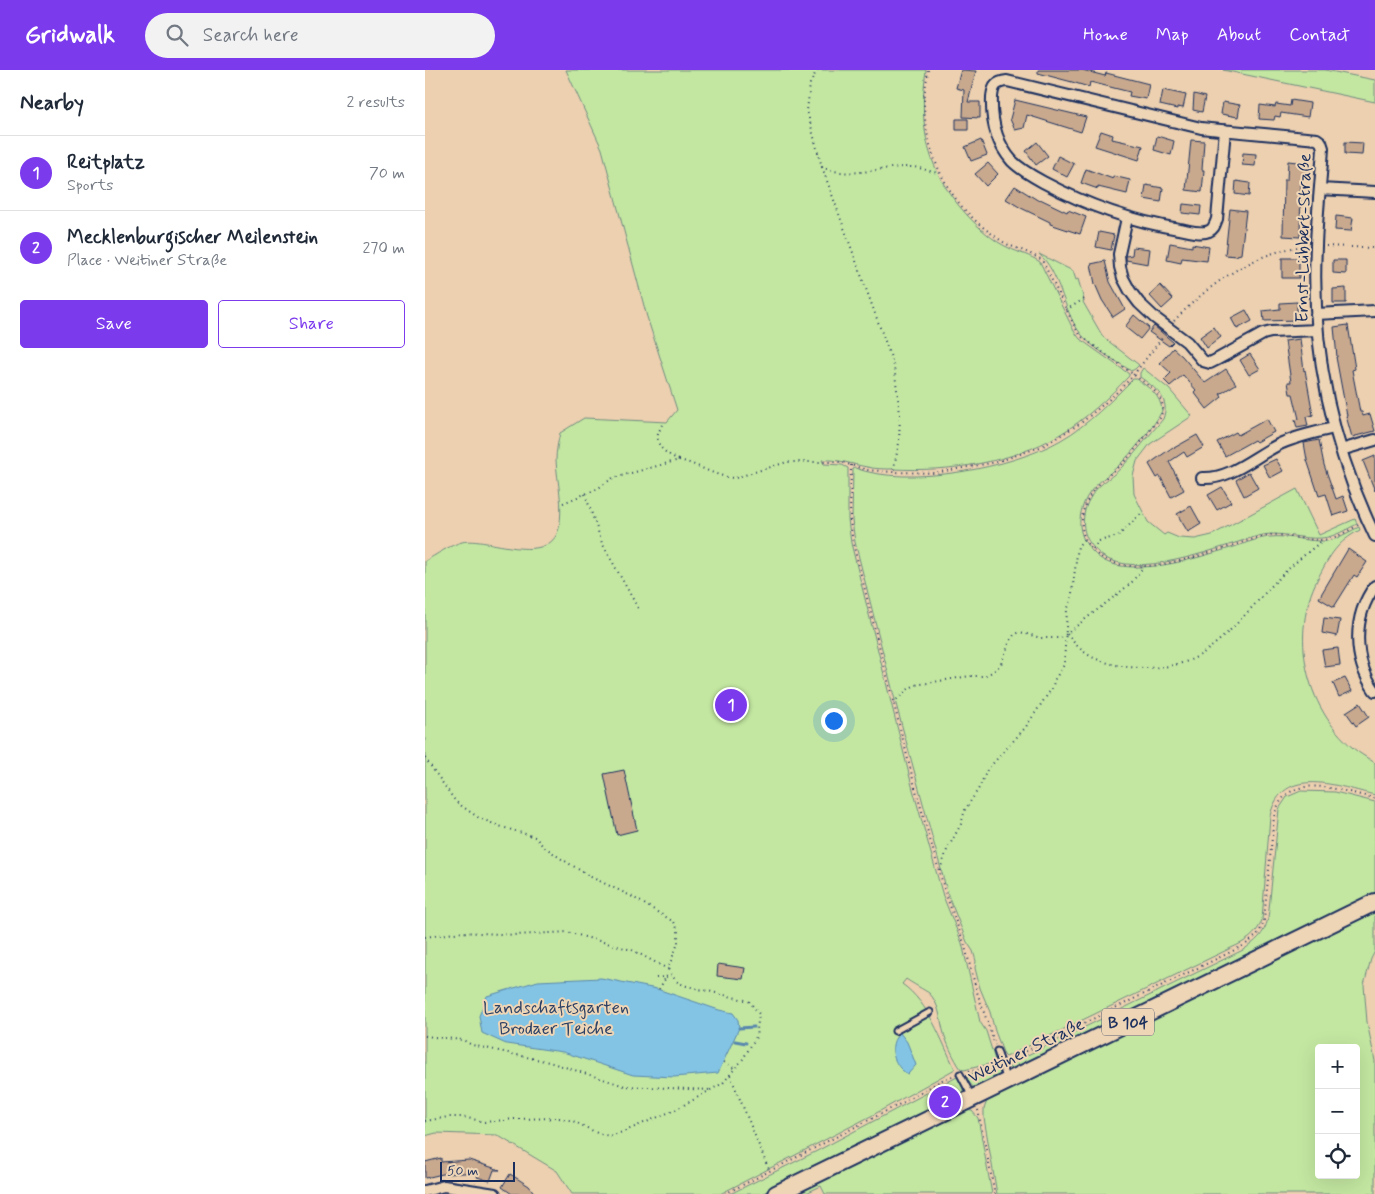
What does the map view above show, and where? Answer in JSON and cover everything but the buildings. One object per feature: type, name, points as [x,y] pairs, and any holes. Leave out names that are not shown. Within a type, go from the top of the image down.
[{"type":"main road","name":"Weitiner Straße","points":[[776,1194],[1375,902]]},
{"type":"street","points":[[1007,81],[1201,128],[1225,130],[1217,219],[1214,227],[1209,231],[1201,233],[1127,218],[1064,193],[1024,171],[1013,162],[1003,148],[995,128],[992,108],[993,91],[995,85],[999,82],[1007,81]]},
{"type":"street","name":"Ernst-Lübbert-Straße","points":[[1225,130],[1317,139],[1321,142],[1323,148],[1316,246],[1317,330],[1325,388],[1334,428],[1353,488],[1375,536]]},
{"type":"street","points":[[1321,189],[1375,192]]},
{"type":"street","points":[[1127,218],[1119,254],[1123,278],[1139,303],[1187,342],[1203,361],[1210,362],[1216,360],[1263,334],[1317,330]]},
{"type":"street","points":[[1316,314],[1375,311]]},
{"type":"street","points":[[1202,478],[1211,479],[1223,476],[1283,442],[1334,428]]},
{"type":"street","points":[[1341,450],[1375,440]]},
{"type":"street","points":[[1375,586],[1363,608],[1359,626],[1358,646],[1361,664],[1368,681],[1375,691]]},
{"type":"street","points":[[425,1192],[444,1186],[495,1194]]},
{"type":"lane","points":[[895,1031],[930,1012]]},
{"type":"lane","points":[[997,1050],[1007,1081]]},
{"type":"lane","points":[[960,1074],[973,1099]]},
{"type":"path","points":[[817,70],[810,84],[807,111],[822,166],[894,366],[900,414],[899,443],[893,472]]},
{"type":"path","points":[[929,70],[924,96],[934,160],[957,200],[977,222],[1010,246],[1042,260],[1076,329],[1082,337],[1152,388],[1160,396],[1163,403],[1161,418],[1128,458],[1093,490],[1083,511],[1081,525],[1085,538],[1093,550],[1111,563],[1144,566],[1175,562],[1271,535],[1323,540],[1335,537],[1367,520]]},
{"type":"path","points":[[822,166],[838,172],[861,172],[907,167],[924,168],[940,172]]},
{"type":"path","points":[[662,423],[658,436],[660,446],[668,454],[679,460],[726,477],[735,478],[787,462],[841,462],[867,470],[934,473],[997,462],[1043,446],[1061,436],[1098,409],[1134,375],[1181,314],[1208,291],[1248,264],[1277,251],[1316,246],[1375,248]]},
{"type":"path","points":[[1067,310],[1084,299]]},
{"type":"path","points":[[563,503],[597,489],[613,478],[679,460]]},
{"type":"path","points":[[851,465],[850,520],[853,543],[893,703],[939,872],[965,943],[977,992],[997,1050]]},
{"type":"path","points":[[585,494],[602,543],[639,610]]},
{"type":"path","points":[[1093,550],[1099,541],[1122,533],[1143,512]]},
{"type":"path","points":[[939,872],[947,850],[961,824],[965,810],[979,788],[987,770],[1025,728],[1063,669],[1067,634],[1066,620],[1071,601],[1078,546],[1085,538]]},
{"type":"path","points":[[1067,634],[1081,649],[1091,656],[1125,667],[1143,668],[1193,660],[1207,651],[1252,608],[1280,577],[1323,540]]},
{"type":"path","points":[[893,703],[915,685],[970,676],[984,676],[994,671],[1004,659],[1010,641],[1014,635],[1020,632],[1041,638],[1061,638],[1132,582],[1144,566]]},
{"type":"path","points":[[425,758],[456,802],[479,818],[535,837],[542,845],[591,878],[631,896],[674,922],[679,930],[678,943],[668,968]]},
{"type":"path","points":[[725,1194],[900,1104],[942,1080],[1001,1064],[1243,946],[1254,939],[1264,920],[1274,817],[1276,808],[1285,794],[1292,790],[1310,786],[1350,791],[1375,798]]},
{"type":"path","points":[[425,937],[462,932],[517,935],[567,932],[632,950],[668,968],[672,976],[683,985],[749,1001],[759,1014],[756,1036],[731,1075],[723,1083],[677,1108],[623,1132],[609,1136],[597,1133],[573,1121],[559,1118],[523,1118],[485,1122],[448,1117],[425,1121]]},
{"type":"path","points":[[655,978],[672,976]]},
{"type":"path","points":[[659,990],[663,980],[667,977]]},
{"type":"path","points":[[425,1036],[463,1040],[472,1045],[549,1062],[625,1086],[713,1090]]},
{"type":"path","points":[[724,1062],[735,1069]]},
{"type":"path","points":[[731,1075],[769,1171]]},
{"type":"path","points":[[973,1099],[980,1113],[995,1194]]},
{"type":"green space","name":"Landschaftsgarten Brodaer Teiche","points":[[566,70],[926,70],[923,111],[925,130],[934,165],[953,199],[971,220],[992,238],[1040,262],[1074,331],[1080,339],[1129,374],[1105,400],[1069,429],[1040,445],[1000,459],[957,467],[914,470],[877,469],[839,461],[822,460],[824,464],[842,465],[848,468],[848,519],[851,543],[912,786],[943,896],[962,943],[980,1022],[986,1031],[995,1060],[993,1063],[964,1070],[961,1069],[948,1045],[935,1001],[929,993],[906,979],[902,984],[920,1001],[927,1012],[955,1069],[871,1116],[720,1194],[572,1194],[557,1171],[497,1135],[436,1133],[425,1136],[425,561],[462,542],[473,541],[516,548],[543,546],[553,540],[559,528],[561,502],[556,460],[560,433],[584,418],[667,422],[677,410],[647,317],[602,149]]},
{"type":"green space","points":[[1223,70],[1325,70],[1375,80],[1375,102]]},
{"type":"green space","points":[[1039,254],[1073,271],[1076,280],[1078,279],[1083,302],[1103,337],[1139,365],[1135,369],[1131,371],[1096,348],[1083,336],[1068,311],[1051,270]]},
{"type":"green space","points":[[1143,368],[1169,389],[1192,416],[1150,444],[1137,461],[1133,476],[1134,494],[1148,522],[1164,535],[1167,533],[1179,538],[1195,539],[1212,535],[1297,489],[1319,535],[1355,519],[1357,524],[1322,538],[1266,534],[1204,553],[1144,565],[1126,564],[1110,560],[1101,555],[1090,543],[1085,533],[1083,522],[1087,505],[1092,494],[1103,482],[1121,468],[1163,419],[1165,412],[1165,405],[1160,394],[1140,377]]},
{"type":"green space","points":[[1133,379],[1137,379],[1154,392],[1162,411],[1135,448],[1094,487],[1087,497],[1080,520],[1082,536],[1093,552],[1104,561],[1130,567],[1150,567],[1186,560],[1265,538],[1284,537],[1327,541],[1359,527],[1360,530],[1345,539],[1335,550],[1318,578],[1309,600],[1304,622],[1304,646],[1307,669],[1313,691],[1323,712],[1353,748],[1375,763],[1375,795],[1330,784],[1299,784],[1287,789],[1277,800],[1270,816],[1262,920],[1254,934],[1236,946],[1006,1057],[980,988],[973,951],[967,942],[948,895],[896,704],[855,542],[852,520],[853,469],[877,474],[902,476],[930,475],[959,472],[1016,459],[1041,450],[1071,434],[1099,412]]},
{"type":"green space","points":[[1301,791],[1335,792],[1375,802],[1375,896],[1012,1071],[1009,1069],[1009,1064],[1243,950],[1256,940],[1262,933],[1268,919],[1279,809],[1287,797]]},
{"type":"green space","points":[[1375,909],[1375,951],[1364,985],[1367,1022],[1375,1061],[1375,1194],[997,1194],[984,1109],[988,1098]]},
{"type":"green space","points":[[996,1068],[999,1069],[1000,1076],[974,1088],[968,1081],[967,1075]]},
{"type":"green space","points":[[957,1077],[963,1089],[963,1094],[878,1138],[761,1194],[730,1194],[817,1151]]},
{"type":"green space","points":[[964,1110],[972,1111],[978,1118],[992,1194],[825,1194],[821,1186],[804,1194],[791,1194]]},
{"type":"water","points":[[601,978],[657,989],[733,1013],[738,1020],[739,1028],[718,1073],[674,1077],[633,1075],[563,1052],[506,1044],[482,1033],[479,1016],[487,996],[538,981]]},
{"type":"water","points":[[900,1033],[907,1042],[916,1065],[908,1074],[899,1067],[893,1055],[893,1043]]},
{"type":"waterway","points":[[739,1028],[754,1027]]},
{"type":"waterway","points":[[735,1041],[746,1043]]},
{"type":"place","name":"Reitplatz","points":[[731,705]]},
{"type":"place","name":"Mecklenburgischer Meilenstein","points":[[945,1102]]}]
